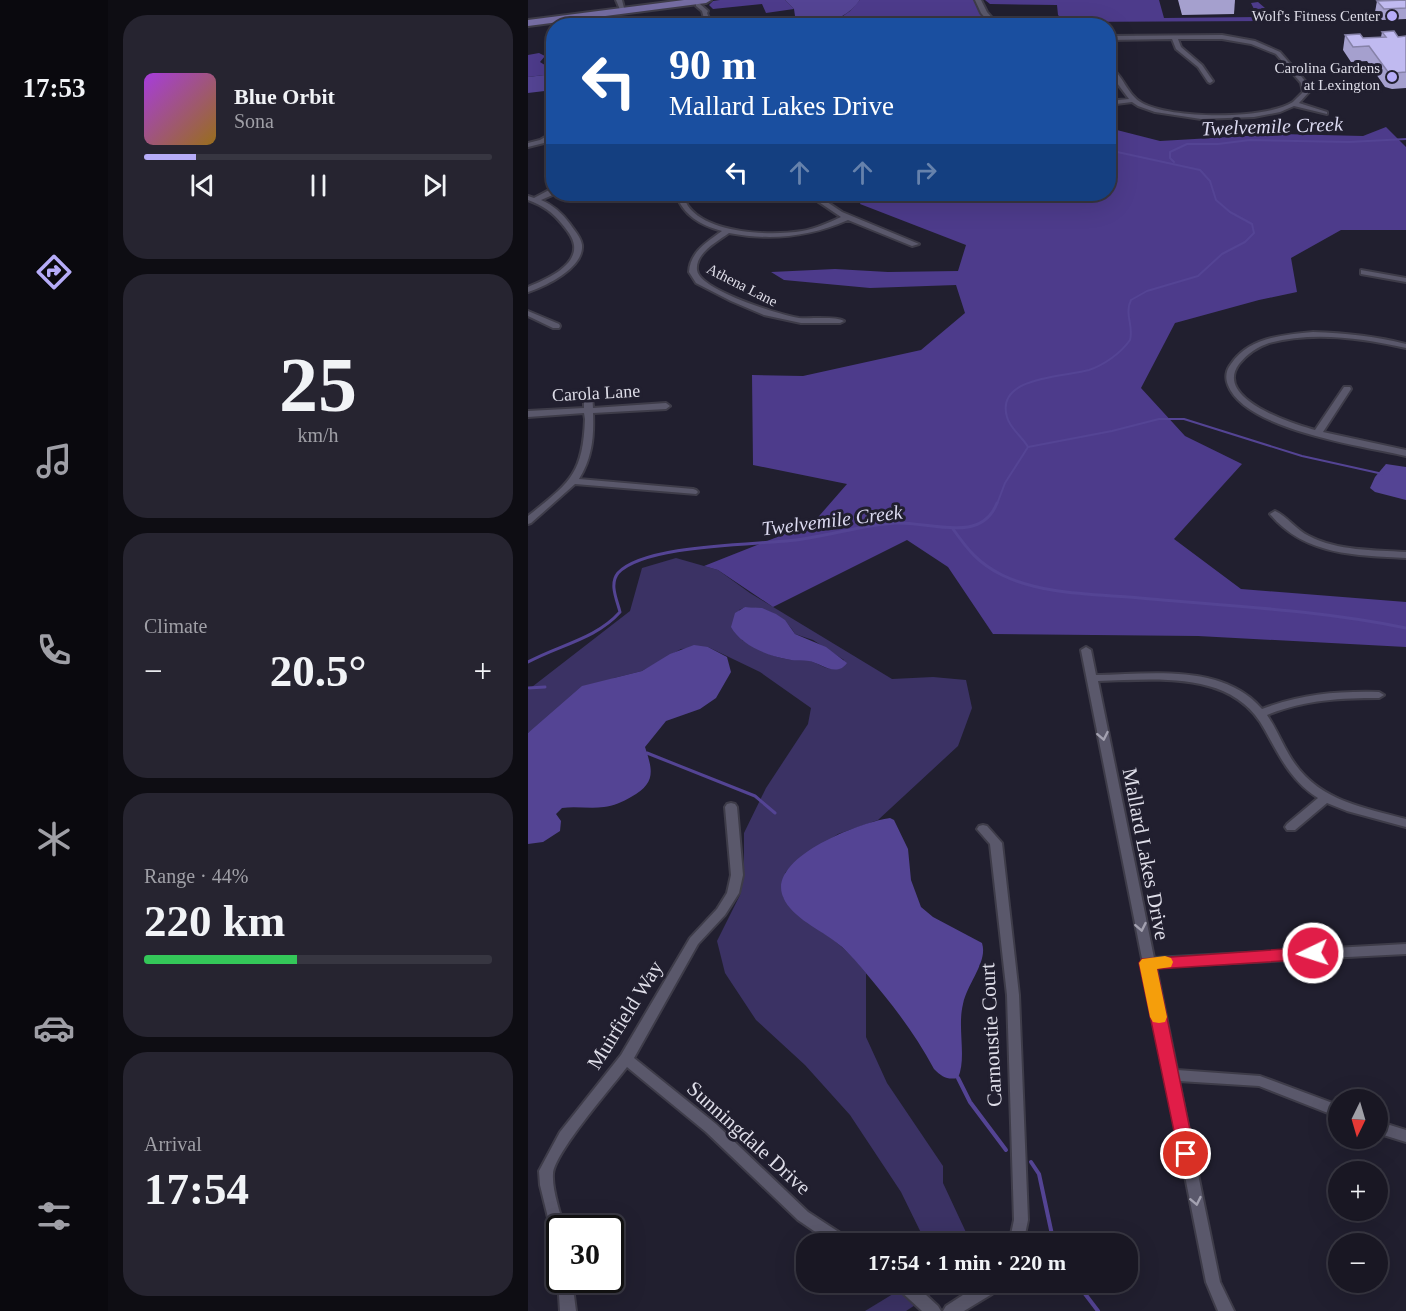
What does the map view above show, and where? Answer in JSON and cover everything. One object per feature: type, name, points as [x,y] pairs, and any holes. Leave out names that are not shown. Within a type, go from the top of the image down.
[{"type":"main road","points":[[568,18],[700,2]]},
{"type":"main road","points":[[528,23],[546,21]]},
{"type":"street","points":[[619,0],[623,11]]},
{"type":"street","points":[[978,0],[989,18]]},
{"type":"street","points":[[700,2],[700,12],[704,13],[706,18]]},
{"type":"street","points":[[1174,37],[1178,48],[1200,66],[1210,81]]},
{"type":"street","points":[[1116,38],[1236,39],[1271,48],[1304,83],[1305,95],[1295,104],[1278,111],[1257,115],[1189,116],[1158,111],[1133,100],[1116,102]]},
{"type":"street","points":[[1116,74],[1121,78],[1133,100]]},
{"type":"street","points":[[1295,104],[1325,113]]},
{"type":"street","points":[[528,145],[546,140]]},
{"type":"street","points":[[528,290],[567,267],[574,258],[578,246],[577,241],[557,213],[532,199]]},
{"type":"street","points":[[681,201],[690,213],[706,223],[728,230],[758,234],[790,234],[817,230],[846,218]]},
{"type":"street","points":[[820,201],[846,218],[915,244]]},
{"type":"street","name":"Athena Lane","points":[[728,230],[695,259],[693,272],[699,281],[775,317],[809,323],[840,321]]},
{"type":"street","points":[[1364,272],[1406,280]]},
{"type":"street","points":[[528,314],[556,326]]},
{"type":"street","points":[[1406,346],[1348,335],[1315,334],[1274,340],[1254,347],[1236,360],[1230,372],[1230,382],[1234,391],[1247,404],[1273,420],[1406,453]]},
{"type":"street","points":[[1318,432],[1347,389]]},
{"type":"street","points":[[528,521],[556,500],[582,469],[588,452],[588,394]]},
{"type":"street","name":"Carola Lane","points":[[528,414],[666,406]]},
{"type":"street","points":[[574,481],[693,492]]},
{"type":"street","points":[[1275,514],[1289,530],[1310,543],[1350,550],[1406,555]]},
{"type":"street","name":"Mallard Lakes Drive","points":[[1086,650],[1213,1282],[1226,1311]]},
{"type":"street","points":[[1092,678],[1184,678],[1223,687],[1262,713],[1297,774],[1310,788],[1352,809],[1406,823]]},
{"type":"street","points":[[1262,713],[1289,702],[1317,695],[1379,695]]},
{"type":"street","points":[[1291,827],[1326,798]]},
{"type":"street","name":"Muirfield Way","points":[[555,1215],[546,1170],[565,1136],[626,1059],[694,941],[721,912],[733,893],[737,875],[731,807]]},
{"type":"street","name":"Carnoustie Court","points":[[983,828],[996,843],[1013,995],[1021,1220],[1018,1233]]},
{"type":"street","points":[[1148,963],[1406,949]]},
{"type":"street","name":"Sunningdale Drive","points":[[626,1059],[711,1128],[803,1216],[829,1233]]},
{"type":"street","points":[[1171,1075],[1260,1081],[1328,1107]]},
{"type":"street","points":[[1388,1130],[1406,1136]]},
{"type":"street","points":[[566,1293],[568,1311]]},
{"type":"street","points":[[913,1293],[933,1311]]},
{"type":"street","points":[[951,1311],[980,1293]]},
{"type":"shaded area","points":[[785,0],[794,9],[766,13],[762,4],[713,9],[709,5],[713,1]]},
{"type":"shaded area","points":[[785,0],[860,0],[839,18],[801,18],[795,16],[794,9]]},
{"type":"shaded area","points":[[860,0],[978,0],[989,18],[840,18]]},
{"type":"shaded area","points":[[985,0],[1159,0],[1164,18],[1258,17],[1251,3],[1258,2],[1280,21],[1116,22],[1116,18],[1061,18],[1058,15],[1057,5],[990,4]]},
{"type":"shaded area","points":[[539,53],[545,56],[540,62],[546,66],[546,75],[528,77],[528,55]]},
{"type":"shaded area","points":[[546,75],[546,91],[528,93],[528,77]]},
{"type":"shaded area","points":[[1386,127],[1406,147],[1406,230],[1341,230],[1291,258],[1297,292],[1175,323],[1141,388],[1185,436],[1242,464],[1174,539],[1241,589],[1406,602],[1406,647],[1198,636],[993,634],[948,567],[907,540],[773,607],[718,570],[704,566],[813,523],[847,484],[753,465],[752,375],[803,376],[921,350],[965,313],[956,285],[870,288],[784,280],[771,272],[835,269],[888,272],[958,271],[966,245],[860,204],[861,201],[1116,201],[1116,130],[1160,141],[1280,134],[1363,136]]},
{"type":"shaded area","points":[[1386,464],[1406,467],[1406,500],[1375,492],[1370,488],[1375,477]]},
{"type":"shaded area","points":[[676,558],[718,570],[750,593],[892,679],[933,677],[966,680],[972,708],[958,746],[878,820],[838,834],[790,867],[785,873],[783,897],[802,918],[853,957],[866,973],[866,1037],[887,1083],[943,1166],[943,1183],[966,1233],[921,1233],[901,1192],[850,1115],[805,1065],[756,1020],[725,973],[717,941],[740,895],[744,868],[744,833],[766,788],[808,724],[811,708],[760,672],[708,647],[681,649],[642,671],[614,678],[528,733],[528,690],[630,611],[642,568]],"holes":[[[746,607],[768,611],[786,622],[795,634],[813,640],[844,660],[837,669],[829,669],[810,661],[789,660],[775,656],[742,640],[739,610]]]},
{"type":"shaded area","points":[[745,607],[762,608],[776,614],[785,620],[795,634],[826,647],[847,663],[843,667],[833,669],[814,662],[779,657],[747,644],[731,627],[735,613]]},
{"type":"shaded area","points":[[694,645],[708,647],[727,657],[731,672],[716,698],[700,709],[666,721],[645,747],[651,770],[645,787],[628,799],[611,806],[562,808],[556,814],[561,821],[560,831],[543,842],[528,844],[528,733],[582,686],[642,671],[670,654]]},
{"type":"shaded area","points":[[890,818],[894,820],[908,849],[911,880],[921,907],[933,917],[982,943],[980,965],[965,996],[961,1013],[962,1061],[958,1078],[945,1077],[934,1069],[902,1019],[858,963],[838,943],[797,915],[785,902],[782,894],[782,880],[790,867],[804,854],[821,843],[859,826]]},
{"type":"shaded area","points":[[895,1293],[934,1293],[906,1311],[865,1311]]},
{"type":"building","points":[[1406,0],[1406,8],[1384,9],[1377,1]]},
{"type":"building","points":[[1394,31],[1398,37],[1406,36],[1406,72],[1388,72],[1369,46],[1353,47],[1345,35],[1360,34],[1363,38],[1386,37],[1382,32]]},
{"type":"waterway","name":"Twelvemile Creek","points":[[1174,162],[1170,158],[1170,152],[1187,144],[1218,144],[1250,140],[1349,142],[1406,139]]},
{"type":"waterway","name":"Twelvemile Creek","points":[[1028,447],[1007,417],[1006,403],[1011,393],[1034,381],[1089,370],[1106,362],[1130,340],[1128,310],[1131,300],[1147,291],[1198,276],[1222,254],[1245,242],[1254,233],[1252,224],[1230,212],[1216,200],[1210,181],[1200,170],[1116,152]]},
{"type":"waterway","points":[[1028,447],[1112,431],[1159,419],[1184,419],[1302,456],[1383,474]]},
{"type":"waterway","name":"Twelvemile Creek","points":[[997,504],[1005,483],[1028,447]]},
{"type":"waterway","name":"Twelvemile Creek","points":[[528,662],[589,635],[610,621],[620,612],[614,587],[615,577],[632,563],[652,556],[702,548],[796,540],[883,524],[908,523],[952,528],[966,527],[979,524],[989,516],[997,503]]},
{"type":"waterway","points":[[953,529],[969,550],[986,566],[1018,582],[1052,590],[1307,613],[1406,628]]},
{"type":"waterway","points":[[528,688],[545,687]]},
{"type":"waterway","points":[[647,753],[755,796],[775,813]]},
{"type":"waterway","points":[[958,1078],[970,1102],[1006,1150]]},
{"type":"waterway","points":[[1031,1162],[1039,1174],[1052,1233]]},
{"type":"waterway","points":[[1084,1293],[1098,1311]]},
{"type":"slow traffic","points":[[1159,1017],[1148,963],[1165,962]]},
{"type":"place","name":"Wolf's Fitness Center","points":[[1392,16]]},
{"type":"place","name":"Carolina Gardens at Lexington","points":[[1392,77]]},
{"type":"route","points":[[1186,1154],[1148,963],[1313,953]]}]
